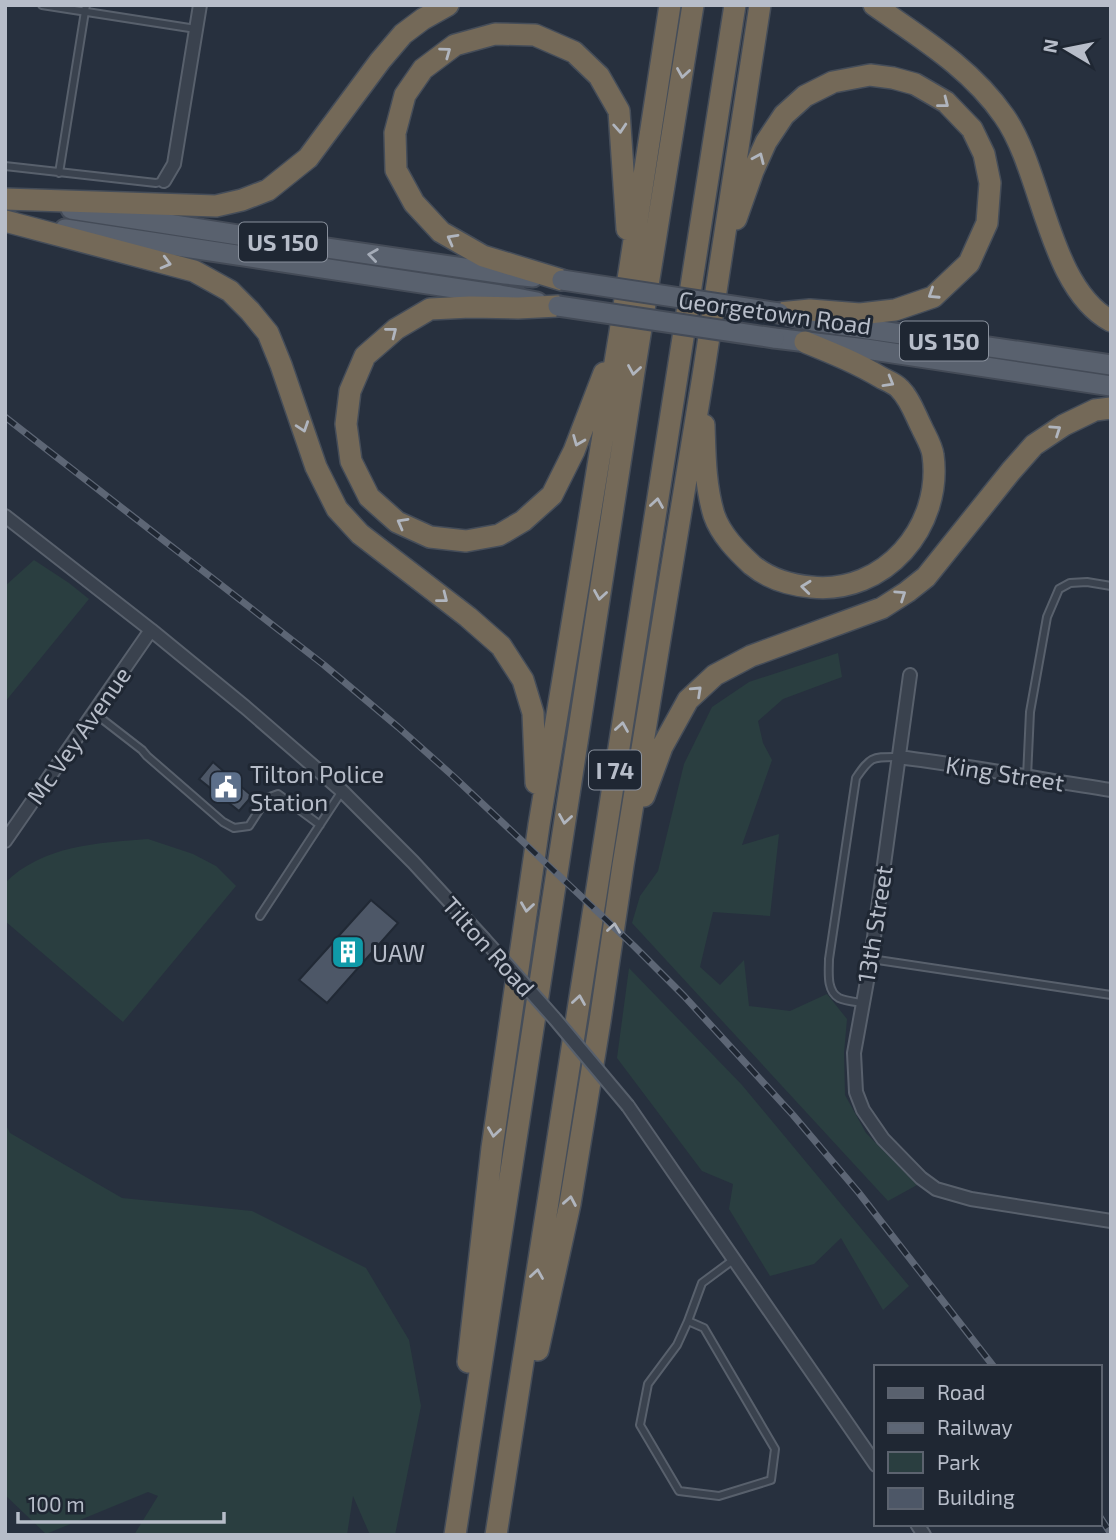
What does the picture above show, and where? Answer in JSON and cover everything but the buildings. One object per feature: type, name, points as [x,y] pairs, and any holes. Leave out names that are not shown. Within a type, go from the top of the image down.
[{"type":"highway","points":[[5,199],[216,206],[243,200],[268,190],[308,158],[403,34],[448,5]]},
{"type":"highway","points":[[449,1535],[492,1148],[539,825],[621,332],[670,5]]},
{"type":"highway","name":"I 74","points":[[455,1535],[634,372],[694,5]]},
{"type":"highway","name":"I 74","points":[[496,1535],[735,5]]},
{"type":"highway","points":[[504,1482],[531,1381],[570,1204],[760,5]]},
{"type":"highway","points":[[874,5],[959,66],[980,85],[1006,118],[1024,153],[1066,270],[1081,294],[1100,315],[1111,321]]},
{"type":"highway","points":[[562,280],[483,256],[441,232],[414,203],[396,170],[395,134],[405,95],[423,69],[455,45],[495,34],[536,34],[574,52],[599,76],[619,111],[629,268]]},
{"type":"highway","points":[[719,268],[766,142],[784,115],[806,96],[833,82],[870,75],[915,84],[946,102],[972,129],[984,154],[990,183],[987,223],[969,263],[933,297],[895,310],[860,314],[810,310],[779,313]]},
{"type":"highway","points":[[5,221],[194,271],[230,290],[250,311],[268,333],[316,467],[337,509],[360,534],[468,617],[501,646],[523,680],[533,713],[539,825]]},
{"type":"highway","points":[[558,306],[430,310],[396,328],[365,356],[350,391],[346,424],[351,461],[369,497],[397,522],[430,537],[466,541],[499,535],[523,521],[552,495],[574,451],[621,332]]},
{"type":"highway","points":[[703,376],[706,477],[715,517],[734,549],[763,573],[792,585],[828,589],[858,582],[889,566],[911,543],[928,514],[934,484],[933,453],[900,388],[857,364],[805,342]]},
{"type":"highway","points":[[623,865],[639,808],[662,747],[688,700],[715,675],[751,656],[882,608],[907,592],[926,577],[1034,445],[1063,425],[1095,410],[1111,408]]},
{"type":"main road","name":"US 150","points":[[5,199],[258,239],[562,280]]},
{"type":"main road","name":"US 150","points":[[5,221],[268,259],[558,306]]},
{"type":"main road","name":"Georgetown Road","points":[[562,280],[779,313],[813,321],[1111,365]]},
{"type":"main road","name":"Georgetown Road","points":[[558,306],[1111,386]]},
{"type":"street","points":[[164,181],[174,164],[200,5]]},
{"type":"street","name":"Tilton Road","points":[[5,516],[151,630],[342,791],[483,938],[628,1105],[874,1462]]},
{"type":"street","name":"Mc Vey Avenue","points":[[5,841],[151,630]]},
{"type":"street","name":"13th Street","points":[[910,675],[871,959],[853,1053],[856,1091],[863,1110],[883,1139],[921,1178],[936,1189],[971,1199],[1111,1221]]},
{"type":"street","name":"King Street","points":[[898,757],[1111,790]]},
{"type":"lane","points":[[42,5],[85,9],[196,29]]},
{"type":"lane","points":[[59,173],[85,9]]},
{"type":"lane","points":[[5,166],[156,183],[164,181]]},
{"type":"lane","points":[[1027,777],[1030,712],[1048,617],[1059,589],[1070,583],[1087,582],[1111,586]]},
{"type":"lane","points":[[93,712],[142,750],[223,822],[234,828],[250,826],[267,798],[278,794],[320,825]]},
{"type":"lane","points":[[862,1003],[839,998],[831,991],[829,959],[856,778],[867,762],[879,757],[898,757]]},
{"type":"lane","points":[[260,916],[342,791]]},
{"type":"lane","points":[[871,959],[1111,995]]},
{"type":"lane","points":[[688,1321],[704,1328],[775,1449],[771,1480],[719,1496],[680,1491],[640,1425],[649,1384],[677,1345],[702,1283],[734,1258]]},
{"type":"green space","points":[[34,560],[89,599],[5,702],[5,586]]},
{"type":"green space","points":[[838,653],[842,677],[783,699],[758,721],[763,743],[772,760],[742,845],[779,834],[770,916],[713,912],[700,967],[720,985],[744,960],[749,1006],[790,1011],[827,994],[847,1019],[844,1053],[845,1095],[866,1133],[917,1185],[888,1201],[632,923],[640,896],[658,871],[684,764],[712,707],[749,682]]},
{"type":"green space","points":[[148,839],[193,854],[216,866],[236,886],[123,1022],[5,921],[5,883],[20,870],[54,853],[110,842]]},
{"type":"green space","points":[[629,968],[742,1085],[909,1286],[883,1310],[841,1238],[814,1264],[770,1276],[729,1209],[733,1184],[702,1171],[617,1058]]},
{"type":"green space","points":[[5,1123],[10,1133],[122,1198],[252,1211],[366,1268],[409,1340],[421,1406],[395,1535],[370,1535],[353,1496],[347,1535],[134,1535],[158,1496],[148,1492],[46,1534],[5,1495]]},
{"type":"railway","points":[[5,417],[324,665],[398,727],[634,946],[684,996],[793,1115],[859,1193],[992,1365]]},
{"type":"railway","points":[[1102,1520],[1111,1534]]},
{"type":"place","name":"Tilton Police Station","points":[[226,787]]},
{"type":"place","name":"UAW","points":[[348,952]]}]
